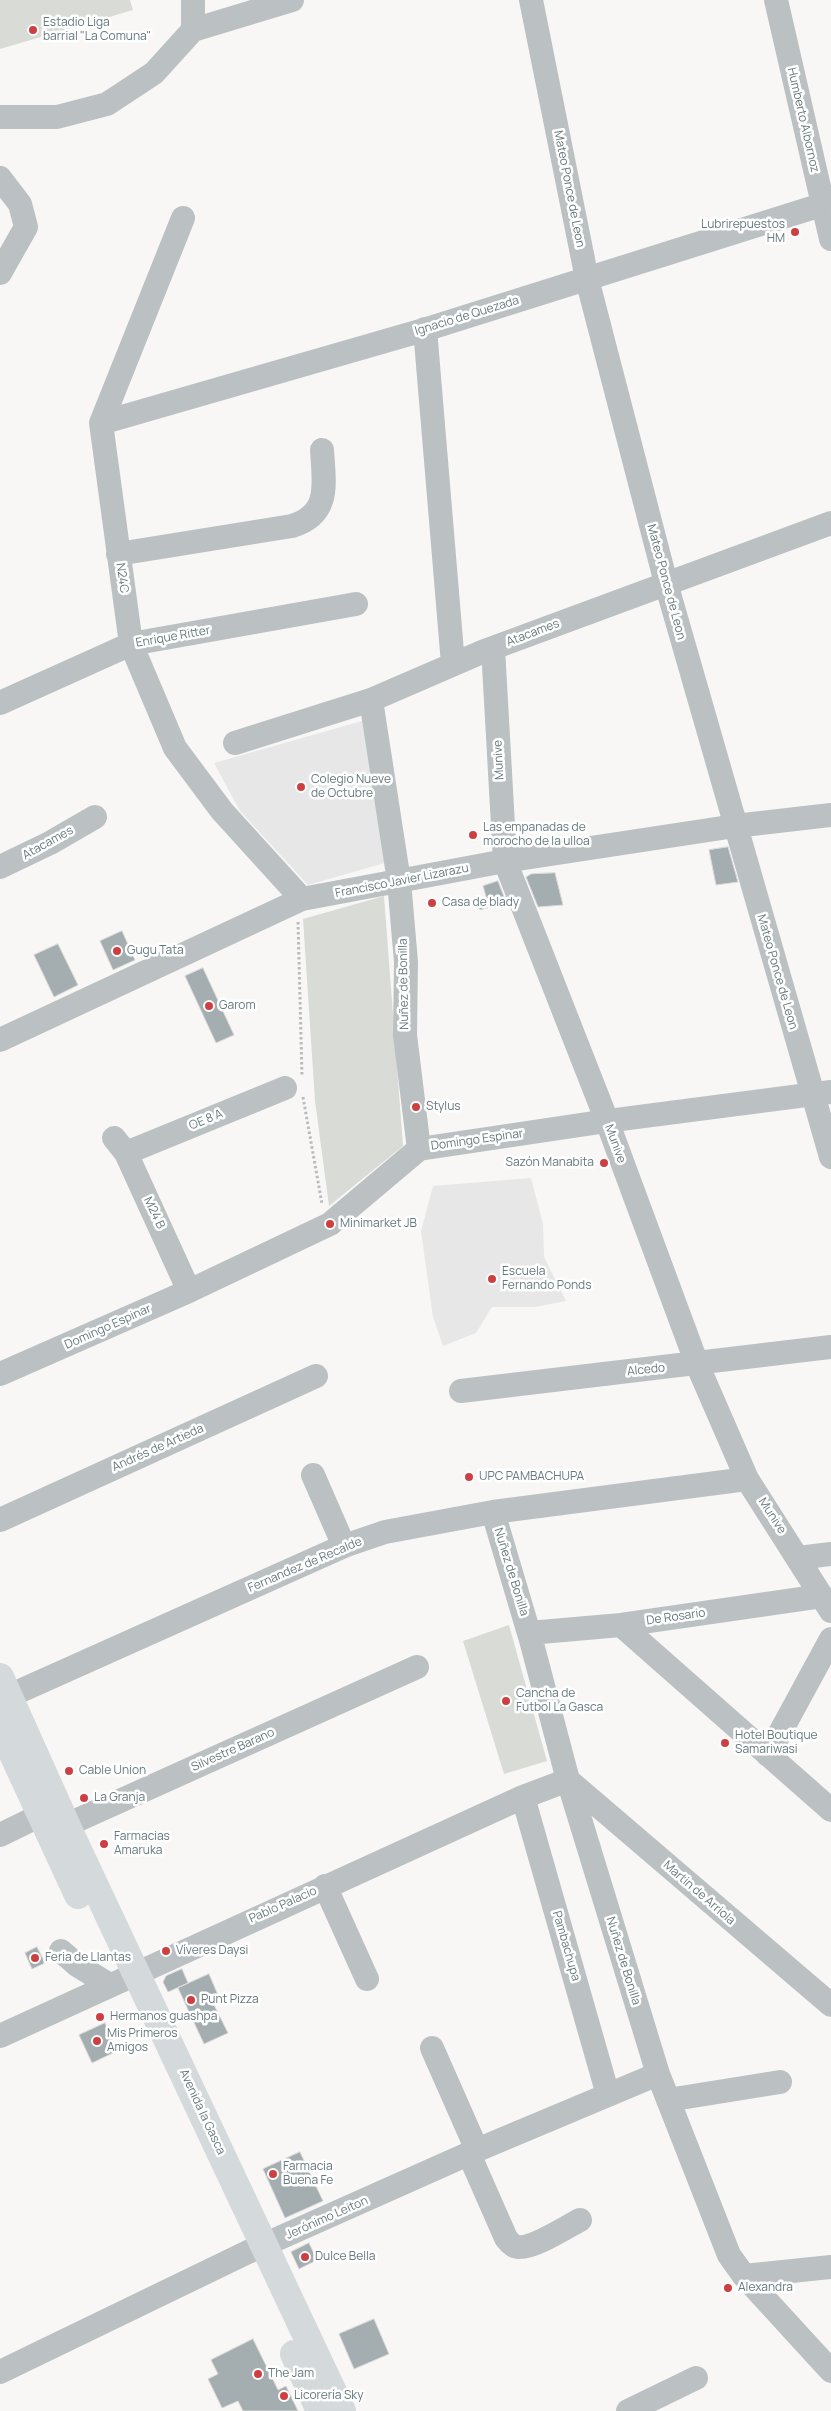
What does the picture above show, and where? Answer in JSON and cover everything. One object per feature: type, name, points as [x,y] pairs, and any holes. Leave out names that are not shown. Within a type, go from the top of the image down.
[{"type":"main road","name":"Avenida la Gasca","points":[[3,1691],[52,1824],[121,1979],[194,2117],[256,2249],[342,2411]]},
{"type":"main road","name":"Avenida la Gasca","points":[[0,1726],[52,1824]]},
{"type":"main road","name":"Avenida la Gasca","points":[[256,2249],[320,2411]]},
{"type":"street","points":[[192,0],[192,30]]},
{"type":"street","points":[[0,116],[57,117],[107,104],[154,73],[192,30],[292,0]]},
{"type":"street","name":"Mateo Ponce de Leon","points":[[531,0],[587,279],[666,584],[735,826],[822,1093],[831,1157]]},
{"type":"street","name":"Humberto Albornoz","points":[[776,0],[827,204],[831,239]]},
{"type":"street","points":[[0,178],[20,204],[26,227],[0,273]]},
{"type":"street","name":"Ignacio de Quezada","points":[[100,423],[425,329],[827,204]]},
{"type":"street","name":"N24C","points":[[183,218],[100,423],[131,644],[175,748],[222,811],[300,908]]},
{"type":"street","points":[[425,329],[453,664]]},
{"type":"street","points":[[118,554],[292,526],[304,522],[313,515],[324,494],[322,450]]},
{"type":"street","name":"Atacames","points":[[235,743],[371,700],[493,648],[831,523]]},
{"type":"street","name":"Enrique Ritter","points":[[0,704],[131,644],[356,604]]},
{"type":"street","name":"Munive","points":[[493,648],[505,861],[607,1121],[697,1364],[747,1479],[826,1604]]},
{"type":"street","name":"Nuñez de Bonilla","points":[[371,700],[399,882],[406,962],[405,1035],[419,1149]]},
{"type":"street","name":"Francisco Javier Lizarazu","points":[[0,1040],[300,908],[399,882],[505,861],[735,826],[831,815]]},
{"type":"street","name":"Atacames","points":[[0,868],[50,843],[95,816]]},
{"type":"street","name":"OE 8 A","points":[[120,1146],[297,1084]]},
{"type":"street","name":"Domingo Espinar","points":[[0,1374],[190,1291],[330,1224],[419,1149],[607,1121],[822,1093]]},
{"type":"street","name":"M24 B","points":[[120,1146],[190,1291]]},
{"type":"street","name":"Alcedo","points":[[461,1391],[831,1347]]},
{"type":"street","name":"Andrés de Artieda","points":[[0,1520],[316,1376]]},
{"type":"street","points":[[313,1475],[344,1546]]},
{"type":"street","name":"Fernandez de Recalde","points":[[3,1691],[344,1546],[385,1532],[493,1512],[747,1479]]},
{"type":"street","name":"Nuñez de Bonilla","points":[[493,1512],[529,1633],[568,1780],[658,2074],[668,2100],[729,2255],[744,2276],[831,2371]]},
{"type":"street","points":[[798,1558],[831,1554]]},
{"type":"street","name":"De Rosario","points":[[529,1633],[826,1604]]},
{"type":"street","points":[[620,1624],[831,1810]]},
{"type":"street","points":[[768,1755],[831,1639]]},
{"type":"street","name":"Silvestre Barano","points":[[0,1835],[52,1824],[417,1668]]},
{"type":"street","name":"Pablo Palacio","points":[[0,2036],[121,1979],[523,1797],[568,1780]]},
{"type":"street","name":"Martin de Arriola","points":[[568,1780],[831,2005]]},
{"type":"street","name":"Pambachupa","points":[[523,1797],[608,2095]]},
{"type":"street","points":[[326,1886],[367,1979]]},
{"type":"street","points":[[61,1951],[77,1964],[121,1979]]},
{"type":"street","points":[[432,2048],[506,2238],[512,2245],[518,2247],[530,2246],[580,2220]]},
{"type":"street","name":"Jerónimo Leiton","points":[[0,2372],[256,2249],[473,2152],[658,2074]]},
{"type":"street","points":[[668,2100],[780,2082]]},
{"type":"street","points":[[744,2276],[831,2267]]},
{"type":"street","points":[[628,2411],[696,2378]]},
{"type":"path","points":[[300,908],[297,1084],[323,1214]]},
{"type":"shaded area","name":"Estadio Liga barrial \"La Comuna\"","points":[[0,0],[130,0],[133,10],[0,49]]},
{"type":"shaded area","name":"Colegio Nueve de Octubre","points":[[362,721],[388,862],[308,885],[240,811],[214,763]]},
{"type":"shaded area","points":[[384,896],[403,1146],[329,1206],[315,1101],[303,919]]},
{"type":"shaded area","name":"Escuela Fernando Ponds","points":[[531,1178],[543,1224],[544,1257],[566,1301],[535,1307],[492,1307],[476,1333],[443,1346],[433,1317],[421,1231],[433,1186]]},
{"type":"shaded area","name":"Cancha de Futbol La Gasca","points":[[509,1625],[547,1761],[504,1774],[463,1641]]},
{"type":"building","points":[[728,847],[738,882],[716,885],[709,850]]},
{"type":"building","points":[[555,873],[563,905],[538,907],[526,877],[531,874]]},
{"type":"building","points":[[498,881],[506,902],[480,910],[477,905],[487,900],[483,886]]},
{"type":"building","name":"Gugu Tata","points":[[122,931],[135,960],[113,970],[100,941]]},
{"type":"building","points":[[58,944],[78,985],[54,997],[34,955]]},
{"type":"building","name":"Garom","points":[[203,968],[234,1035],[216,1043],[185,976]]},
{"type":"building","name":"Feria de Llantas","points":[[37,1947],[45,1963],[32,1969],[25,1953]]},
{"type":"building","points":[[182,1969],[188,1983],[168,1992],[163,1982],[166,1976]]},
{"type":"building","points":[[209,1974],[221,2002],[214,2005],[228,2033],[204,2044],[178,1988]]},
{"type":"building","name":"Mis Primeros Amigos","points":[[105,2023],[117,2051],[92,2063],[79,2035]]},
{"type":"building","points":[[300,2152],[323,2201],[285,2218],[263,2169]]},
{"type":"building","name":"Dulce Bella","points":[[309,2243],[317,2260],[299,2269],[291,2252]]},
{"type":"building","points":[[374,2319],[389,2354],[354,2369],[339,2334]]},
{"type":"building","points":[[253,2339],[278,2390],[286,2386],[298,2411],[243,2411],[238,2401],[222,2408],[208,2379],[218,2374],[211,2360]]},
{"type":"place","name":"Estadio Liga barrial \"La Comuna\"","points":[[33,30]]},
{"type":"place","name":"Lubrirepuestos HM","points":[[795,232]]},
{"type":"place","name":"Colegio Nueve de Octubre","points":[[301,787]]},
{"type":"place","name":"Las empanadas de morocho de la ulloa","points":[[473,835]]},
{"type":"place","name":"Casa de blady","points":[[432,903]]},
{"type":"place","name":"Gugu Tata","points":[[117,951]]},
{"type":"place","name":"Garom","points":[[209,1006]]},
{"type":"place","name":"Stylus","points":[[416,1107]]},
{"type":"place","name":"Sazón Manabita","points":[[604,1163]]},
{"type":"place","name":"Minimarket JB","points":[[330,1224]]},
{"type":"place","name":"Escuela Fernando Ponds","points":[[492,1279]]},
{"type":"place","name":"UPC PAMBACHUPA","points":[[469,1477]]},
{"type":"place","name":"Cancha de Futbol La Gasca","points":[[506,1701]]},
{"type":"place","name":"Hotel Boutique Samariwasi","points":[[725,1743]]},
{"type":"place","name":"Cable Union","points":[[69,1771]]},
{"type":"place","name":"La Granja","points":[[84,1798]]},
{"type":"place","name":"Farmacias Amaruka","points":[[104,1844]]},
{"type":"place","name":"Víveres Daysi","points":[[166,1951]]},
{"type":"place","name":"Feria de Llantas","points":[[35,1958]]},
{"type":"place","name":"Punt Pizza","points":[[191,2000]]},
{"type":"place","name":"Hermanos guashpa","points":[[100,2017]]},
{"type":"place","name":"Mis Primeros Amigos","points":[[97,2041]]},
{"type":"place","name":"Farmacia Buena Fe","points":[[273,2174]]},
{"type":"place","name":"Dulce Bella","points":[[305,2257]]},
{"type":"place","name":"Alexandra","points":[[728,2288]]},
{"type":"place","name":"The Jam","points":[[258,2374]]},
{"type":"place","name":"Licorería Sky","points":[[284,2396]]}]
